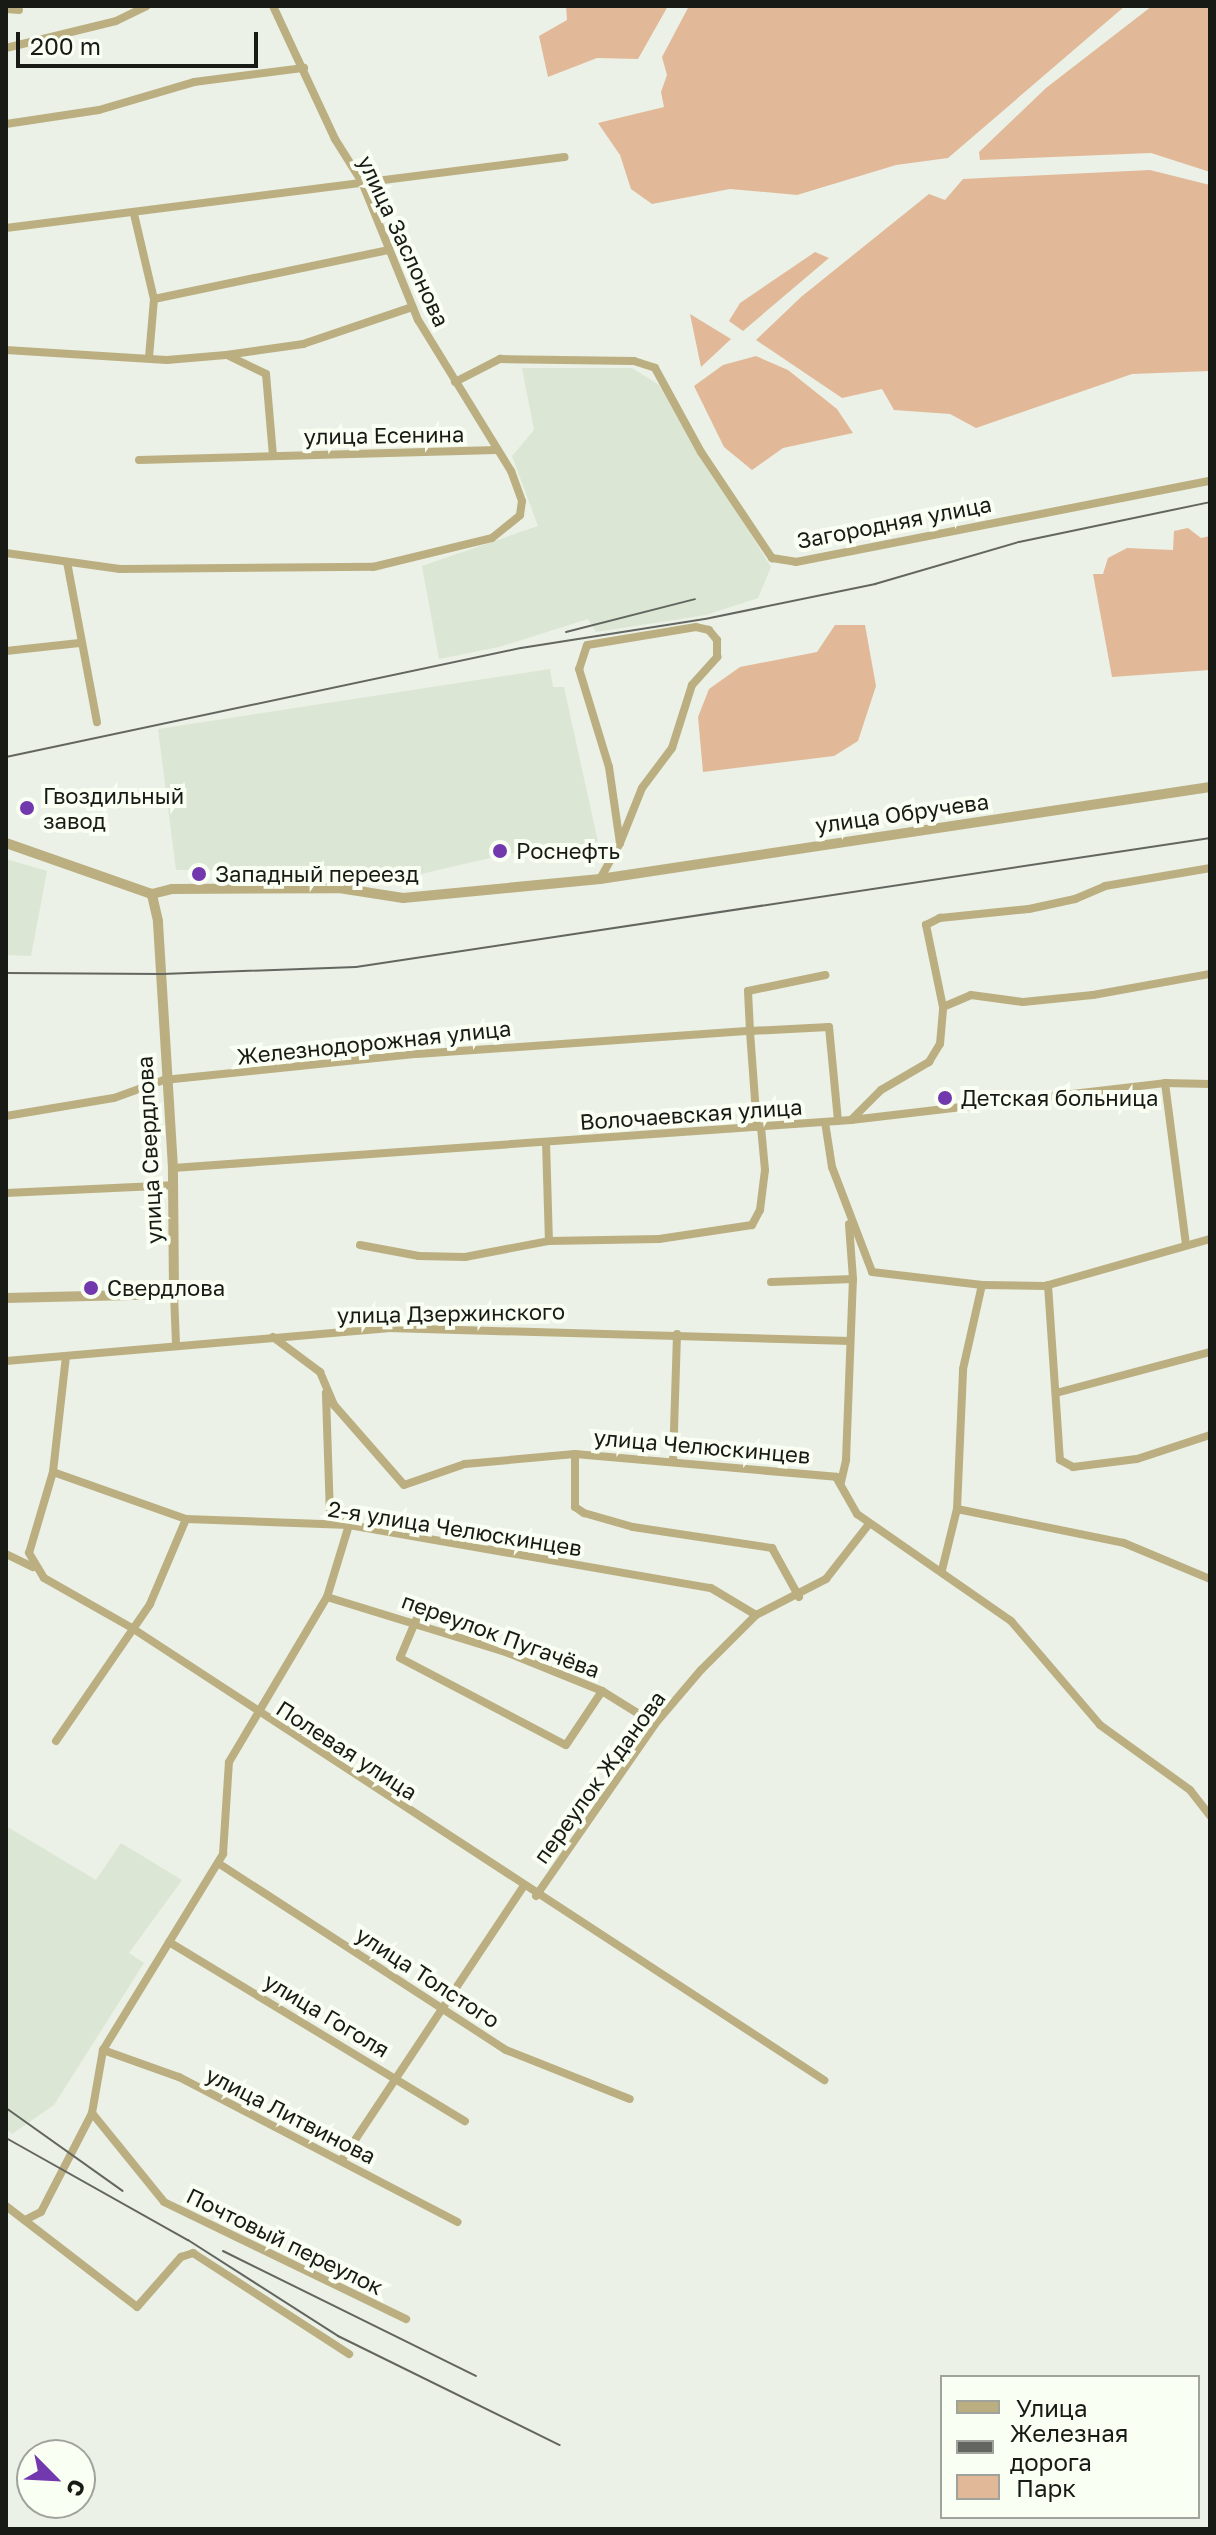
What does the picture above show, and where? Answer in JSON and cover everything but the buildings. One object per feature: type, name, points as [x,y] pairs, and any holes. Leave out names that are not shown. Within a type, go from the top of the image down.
[{"type":"street","points":[[6,48],[116,21],[147,6]]},
{"type":"street","name":"улица Заслонова","points":[[67,562],[120,569],[277,572],[373,567],[479,542],[510,527],[522,501],[497,450],[412,307],[362,182],[335,139],[273,6]]},
{"type":"street","points":[[6,9],[19,10]]},
{"type":"street","points":[[6,124],[99,110],[194,82],[304,68]]},
{"type":"street","points":[[6,228],[565,157]]},
{"type":"street","points":[[134,214],[154,299],[149,357]]},
{"type":"street","points":[[154,299],[389,250]]},
{"type":"street","points":[[6,350],[149,357],[226,355],[303,344],[412,307]]},
{"type":"street","points":[[226,355],[266,374],[273,455]]},
{"type":"street","name":"Загородняя улица","points":[[455,382],[500,359],[634,361],[655,368],[701,452],[772,558],[796,562],[1210,481]]},
{"type":"street","name":"улица Есенина","points":[[139,460],[497,450]]},
{"type":"street","points":[[6,553],[67,562],[97,722]]},
{"type":"street","points":[[600,879],[620,843],[642,788],[672,748],[692,685],[717,657],[717,640],[709,630],[696,627],[587,645],[579,669],[609,767],[620,843]]},
{"type":"street","points":[[6,651],[80,643]]},
{"type":"street","name":"улица Обручева","points":[[152,894],[172,889],[339,888],[403,898],[600,879],[1210,787]]},
{"type":"street","points":[[6,843],[152,894]]},
{"type":"street","points":[[851,1120],[881,1090],[929,1062],[940,1044],[943,1007],[926,925],[940,918],[1044,906],[1105,886],[1210,868]]},
{"type":"street","name":"улица Свердлова","points":[[152,894],[173,1168],[174,1294]]},
{"type":"street","points":[[943,1007],[971,995],[1051,999],[1210,974]]},
{"type":"street","points":[[360,1245],[419,1256],[465,1257],[549,1241],[659,1239],[752,1225],[760,1210],[765,1170],[748,991],[825,975]]},
{"type":"street","name":"Железнодорожная улица","points":[[6,1116],[114,1098],[164,1080],[417,1054],[829,1027],[838,1121]]},
{"type":"street","points":[[1165,1083],[1186,1244]]},
{"type":"street","name":"Волочаевская улица","points":[[173,1168],[851,1120],[1165,1083],[1210,1084]]},
{"type":"street","points":[[825,1122],[832,1167],[864,1261],[872,1272],[982,1285],[1048,1285],[1210,1239]]},
{"type":"street","points":[[546,1142],[549,1241]]},
{"type":"street","points":[[6,1193],[173,1185]]},
{"type":"street","points":[[848,1208],[853,1279],[846,1460],[841,1482],[857,1514],[942,1570],[1011,1621],[1100,1725],[1190,1790],[1210,1816]]},
{"type":"street","points":[[771,1282],[853,1279]]},
{"type":"street","points":[[942,1570],[957,1509],[963,1369],[982,1285]]},
{"type":"street","points":[[1048,1285],[1060,1460],[1073,1467],[1124,1461],[1210,1435]]},
{"type":"street","points":[[6,1298],[174,1294],[176,1344]]},
{"type":"street","name":"улица Дзержинского","points":[[6,1361],[176,1344],[472,1327],[850,1341]]},
{"type":"street","points":[[673,1462],[677,1334]]},
{"type":"street","name":"улица Челюскинцев","points":[[273,1337],[320,1372],[334,1405],[404,1485],[465,1464],[575,1454],[822,1474],[841,1482]]},
{"type":"street","points":[[1056,1393],[1210,1352]]},
{"type":"street","points":[[33,1567],[29,1553],[53,1472],[66,1356]]},
{"type":"street","points":[[25,2220],[41,2212],[92,2113],[103,2050],[223,1854],[229,1762],[327,1597],[349,1525],[330,1516],[326,1387]]},
{"type":"street","points":[[575,1454],[575,1507],[584,1513],[633,1527],[772,1548],[799,1597]]},
{"type":"street","name":"2-я улица Челюскинцев","points":[[53,1472],[186,1519],[349,1525],[711,1588],[756,1615]]},
{"type":"street","points":[[957,1509],[1124,1543],[1210,1579]]},
{"type":"street","points":[[56,1741],[150,1604],[186,1519]]},
{"type":"street","name":"переулок Жданова","points":[[536,1896],[655,1724],[756,1615],[799,1597],[826,1579],[869,1524]]},
{"type":"street","name":"Полевая улица","points":[[6,1554],[33,1567],[132,1628],[536,1896],[824,2080]]},
{"type":"street","name":"переулок Пугачёва","points":[[327,1597],[416,1620],[602,1691],[655,1724]]},
{"type":"street","points":[[416,1620],[400,1658],[566,1745],[602,1691]]},
{"type":"street","name":"улица Толстого","points":[[218,1863],[506,2050],[630,2099]]},
{"type":"street","points":[[341,2161],[523,1887]]},
{"type":"street","name":"улица Гоголя","points":[[169,1942],[398,2077],[465,2121]]},
{"type":"street","name":"улица Литвинова","points":[[103,2050],[179,2077],[457,2222]]},
{"type":"street","name":"Почтовый переулок","points":[[92,2113],[164,2202],[406,2319]]},
{"type":"street","points":[[6,2206],[137,2307],[181,2257],[193,2253],[349,2354]]},
{"type":"shaded area","points":[[522,368],[632,368],[659,385],[771,567],[758,598],[706,615],[596,632],[588,619],[499,647],[439,659],[422,566],[538,526],[512,456],[534,430]]},
{"type":"shaded area","points":[[550,669],[553,687],[564,687],[598,842],[507,854],[374,885],[351,871],[176,870],[158,729]]},
{"type":"shaded area","points":[[6,859],[47,871],[31,956],[6,955]]},
{"type":"shaded area","points":[[6,1826],[96,1880],[121,1843],[182,1880],[129,1953],[144,1963],[54,2105],[12,2134],[6,2129]]},
{"type":"green space","points":[[566,6],[668,6],[638,59],[597,58],[548,77],[539,36],[567,20]]},
{"type":"green space","points":[[689,6],[1125,6],[948,158],[896,165],[797,195],[730,189],[652,204],[631,189],[620,155],[598,123],[664,107],[661,92],[667,75],[662,57]]},
{"type":"green space","points":[[1152,6],[1210,6],[1210,172],[1151,153],[980,160],[979,152],[1046,88]]},
{"type":"green space","points":[[1150,170],[1210,185],[1210,371],[1132,374],[976,428],[950,414],[894,410],[882,389],[842,398],[756,340],[801,297],[929,194],[945,200],[963,179]]},
{"type":"green space","points":[[815,252],[829,258],[743,331],[729,321],[740,303]]},
{"type":"green space","points":[[690,314],[731,339],[701,367]]},
{"type":"green space","points":[[756,356],[788,370],[837,409],[853,433],[783,448],[752,470],[724,447],[694,386],[723,365]]},
{"type":"green space","points":[[1188,528],[1201,538],[1210,536],[1210,670],[1112,677],[1093,574],[1103,574],[1108,558],[1127,548],[1173,550],[1174,531]]},
{"type":"green space","points":[[835,625],[865,625],[876,686],[858,741],[834,756],[703,772],[698,717],[709,689],[740,667],[817,652]]},
{"type":"railway","points":[[6,757],[521,648],[705,619],[875,584],[1019,542],[1210,502]]},
{"type":"railway","points":[[566,632],[695,599]]},
{"type":"railway","points":[[6,973],[162,974],[356,967],[1210,838]]},
{"type":"railway","points":[[6,2108],[123,2191]]},
{"type":"railway","points":[[6,2138],[188,2240],[338,2336],[560,2445]]},
{"type":"railway","points":[[223,2251],[476,2376]]},
{"type":"place","name":"Гвоздильный завод","points":[[27,808]]},
{"type":"place","name":"Роснефть","points":[[500,851]]},
{"type":"place","name":"Западный переезд","points":[[199,874]]},
{"type":"place","name":"Детская больница","points":[[945,1098]]},
{"type":"place","name":"Свердлова","points":[[91,1288]]}]
